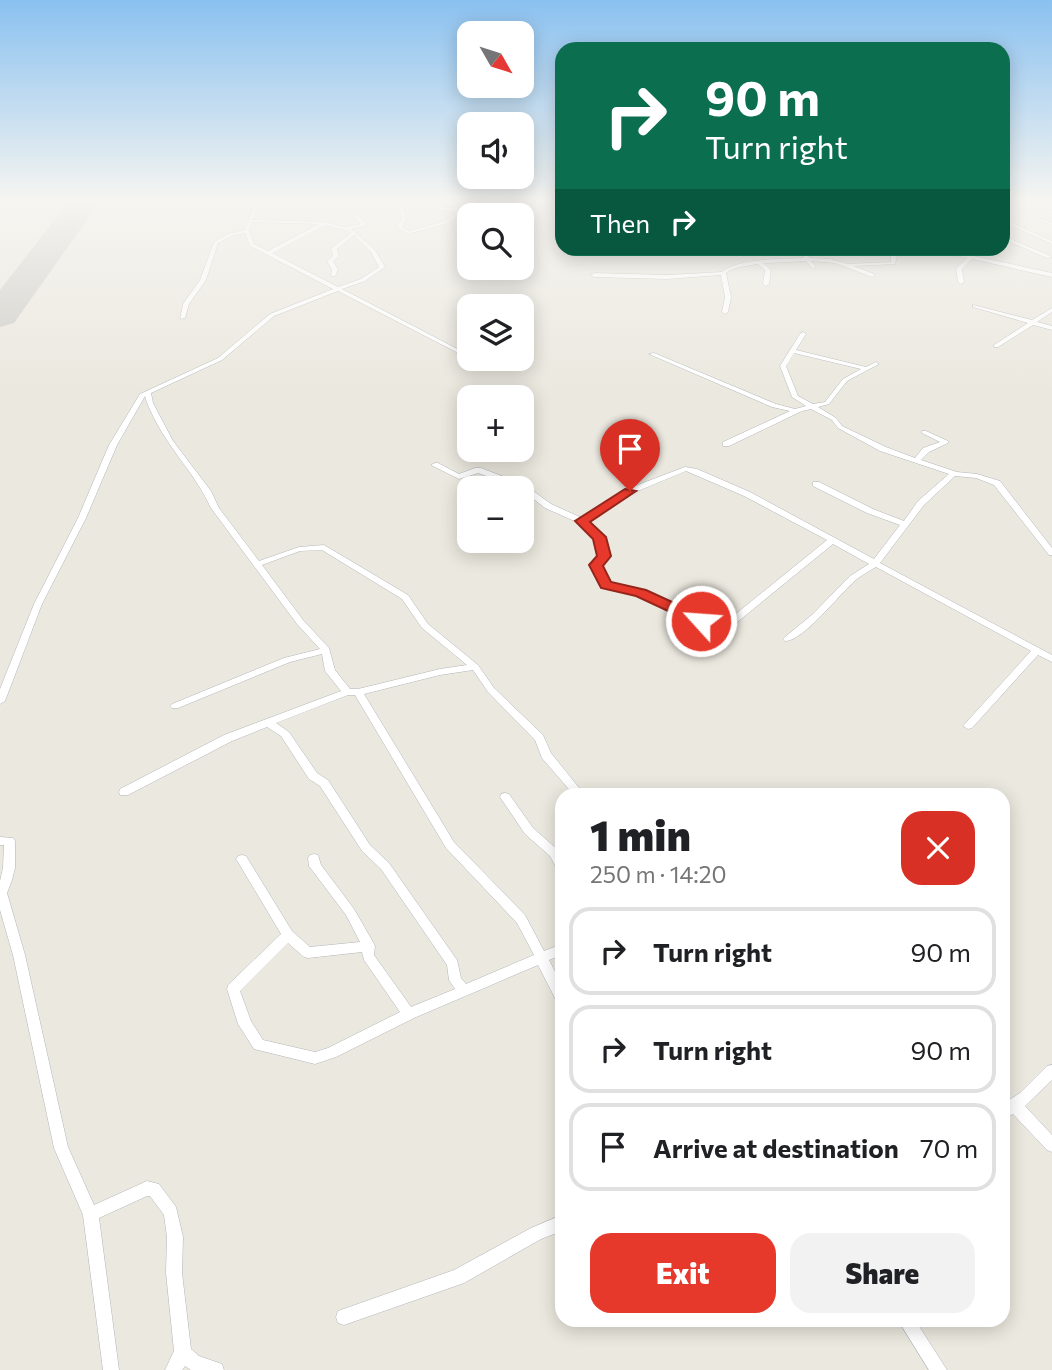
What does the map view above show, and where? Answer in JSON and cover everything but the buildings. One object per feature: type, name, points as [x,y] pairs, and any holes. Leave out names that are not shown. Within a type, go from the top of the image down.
[{"type":"street","points":[[182,318],[186,304],[203,280],[208,264]]},
{"type":"street","points":[[288,264],[457,350]]},
{"type":"street","points":[[332,264],[335,270],[333,275]]},
{"type":"street","points":[[0,701],[38,604],[82,518],[113,444],[136,402],[148,391],[220,359],[272,315],[363,280],[382,267],[380,264]]},
{"type":"street","points":[[594,275],[667,277],[723,273],[728,267],[740,264]]},
{"type":"street","points":[[761,264],[768,270],[765,284]]},
{"type":"street","points":[[810,264],[813,267]]},
{"type":"street","points":[[840,264],[872,275]]},
{"type":"street","points":[[848,266],[879,264]]},
{"type":"street","points":[[961,282],[959,269],[964,264]]},
{"type":"street","points":[[999,264],[1052,275]]},
{"type":"street","points":[[723,273],[728,297],[725,312]]},
{"type":"street","points":[[975,306],[1052,328]]},
{"type":"street","points":[[996,346],[1052,310]]},
{"type":"street","points":[[803,334],[783,371],[795,397],[875,446],[950,470],[953,474],[977,476],[998,483],[1052,554]]},
{"type":"street","points":[[793,351],[864,368]]},
{"type":"street","points":[[652,354],[774,406],[797,411]]},
{"type":"street","points":[[726,444],[797,411],[827,403],[835,397],[839,385],[864,368],[876,364]]},
{"type":"street","points":[[148,391],[150,403],[170,441],[257,564],[326,650],[330,671],[353,692],[450,845],[522,919],[555,984]]},
{"type":"street","points":[[918,459],[926,450],[946,442],[924,432]]},
{"type":"street","points":[[435,466],[459,477],[478,470],[522,486],[548,506],[582,521],[600,537],[604,556],[596,565],[606,585],[641,593],[722,630],[832,540]]},
{"type":"street","points":[[582,521],[630,491],[685,469],[722,482],[1052,659]]},
{"type":"street","points":[[788,639],[816,617],[853,578],[876,563],[921,503],[953,474]]},
{"type":"street","points":[[816,484],[870,511],[905,524]]},
{"type":"street","points":[[1041,541],[1052,537]]},
{"type":"street","points":[[257,564],[299,549],[327,548],[405,597],[425,626],[475,667],[491,690],[539,738],[546,755],[574,788]]},
{"type":"street","points":[[175,706],[270,666],[326,650]]},
{"type":"street","points":[[968,726],[1037,650]]},
{"type":"street","points":[[124,792],[228,738],[267,722],[353,692],[440,672],[475,667]]},
{"type":"street","points":[[267,722],[285,734],[313,776],[324,783],[366,848],[385,866],[453,964],[455,980],[465,991]]},
{"type":"street","points":[[505,797],[529,831],[555,855]]},
{"type":"street","points":[[0,841],[9,841],[10,854],[8,880],[1,893],[19,955],[61,1148],[91,1214],[111,1370]]},
{"type":"street","points":[[314,858],[315,866],[350,912],[369,946],[368,957],[409,1014]]},
{"type":"street","points":[[242,859],[288,934],[308,953],[369,946]]},
{"type":"street","points":[[288,934],[233,989],[245,1024],[259,1045],[315,1058],[331,1053],[409,1014],[555,953]]},
{"type":"street","points":[[1010,1108],[1052,1071]]},
{"type":"street","points":[[1010,1110],[1052,1145]]},
{"type":"street","points":[[91,1214],[147,1188],[161,1195],[171,1212],[175,1237],[174,1273],[183,1353],[173,1370]]},
{"type":"street","points":[[344,1317],[457,1277],[536,1233],[555,1226]]},
{"type":"street","points":[[911,1327],[939,1370]]},
{"type":"street","points":[[183,1353],[194,1363],[216,1370]]},
{"type":"runway","points":[[0,315],[38,264]]},
{"type":"route","points":[[630,491],[582,521],[600,537],[604,556],[596,565],[601,579],[606,585],[641,593],[701,621]]}]
